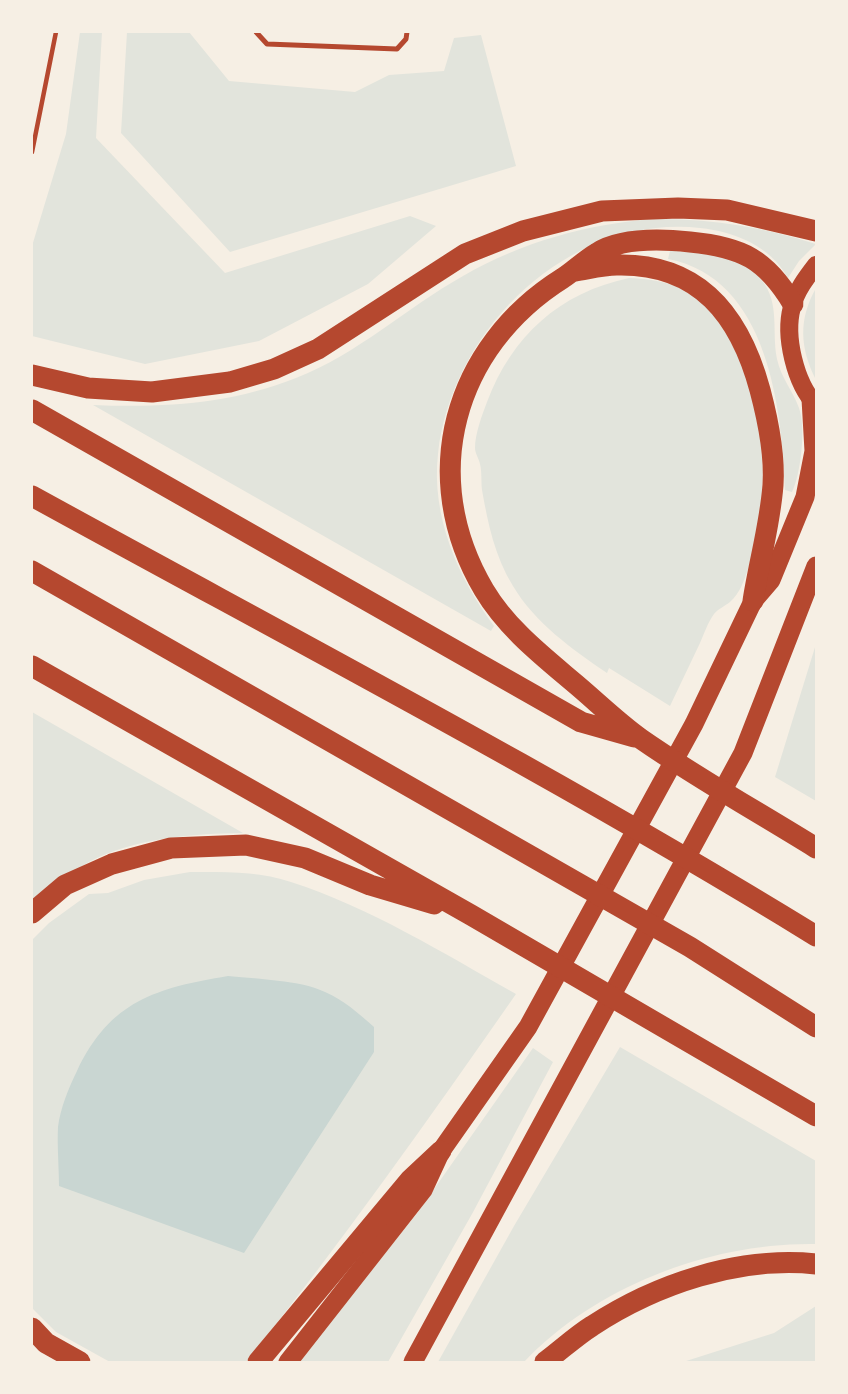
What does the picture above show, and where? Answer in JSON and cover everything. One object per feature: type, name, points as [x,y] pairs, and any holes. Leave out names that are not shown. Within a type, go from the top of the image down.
[{"type":"highway","points":[[32,375],[88,388],[152,392],[230,382],[274,369],[318,349],[465,254],[523,231],[602,211],[678,208],[727,210],[817,231]]},
{"type":"highway","points":[[793,304],[770,271],[752,257],[714,244],[663,239],[634,241],[599,251],[573,272],[542,291],[491,343],[469,379],[456,423],[449,467],[453,511],[467,557],[485,592],[512,629],[640,738],[817,848]]},
{"type":"highway","points":[[573,272],[617,265],[662,270],[693,284],[721,306],[740,335],[756,375],[768,422],[773,481],[769,526],[758,566],[753,601]]},
{"type":"highway","points":[[288,1363],[423,1190],[440,1152],[528,1027],[694,724],[753,601],[771,580],[805,497],[814,451],[814,402]]},
{"type":"highway","points":[[32,410],[581,722],[640,738]]},
{"type":"highway","points":[[32,496],[600,809],[817,936]]},
{"type":"highway","points":[[413,1363],[743,753],[817,566]]},
{"type":"highway","points":[[32,571],[690,947],[817,1027]]},
{"type":"highway","points":[[32,666],[471,915],[817,1116]]},
{"type":"highway","points":[[32,913],[65,885],[112,864],[171,848],[246,845],[304,858],[370,886],[471,915]]},
{"type":"highway","points":[[258,1363],[410,1180],[440,1152]]},
{"type":"highway","points":[[545,1363],[591,1326],[654,1292],[701,1275],[752,1265],[817,1264]]},
{"type":"highway","points":[[32,1328],[46,1343],[80,1363]]},
{"type":"main road","points":[[814,402],[793,364],[790,316],[803,281],[817,265]]},
{"type":"lane","points":[[256,32],[267,44],[397,48],[406,39],[407,32]]},
{"type":"path","points":[[32,152],[55,32]]},
{"type":"shaded area","points":[[80,32],[102,32],[96,138],[225,273],[410,216],[436,226],[368,284],[259,341],[145,364],[32,336],[32,246],[66,134]]},
{"type":"shaded area","points":[[127,32],[189,32],[229,81],[355,92],[389,75],[444,71],[454,38],[481,35],[516,166],[230,252],[121,133]]},
{"type":"shaded area","points":[[654,219],[736,225],[816,244],[799,261],[788,278],[781,267],[762,249],[739,237],[713,230],[652,229],[606,240],[564,260],[526,288],[493,323],[467,364],[448,408],[438,454],[437,477],[443,523],[450,545],[469,588],[494,626],[491,631],[93,405],[171,405],[222,399],[271,387],[319,368],[361,344],[463,276],[508,253],[580,230]]},
{"type":"shaded area","points":[[670,251],[704,253],[727,258],[747,267],[764,283],[774,314],[777,359],[801,416],[802,450],[792,492],[785,490],[780,422],[773,386],[763,351],[748,319],[728,292],[702,271],[668,259]]},
{"type":"shaded area","points":[[629,278],[662,282],[684,289],[703,301],[719,318],[746,376],[754,403],[762,458],[760,515],[756,542],[745,578],[730,602],[712,617],[670,706],[609,668],[607,673],[555,634],[522,599],[501,564],[493,540],[482,490],[481,467],[475,450],[477,431],[497,378],[524,338],[560,306],[581,294]]},
{"type":"shaded area","points":[[816,288],[816,380],[807,357],[803,334],[806,311]]},
{"type":"shaded area","points":[[816,644],[816,801],[775,777]]},
{"type":"shaded area","points":[[32,712],[243,833],[170,838],[116,850],[81,867],[32,904]]},
{"type":"shaded area","points":[[190,872],[266,876],[321,893],[406,932],[516,994],[384,1180],[246,1362],[110,1362],[56,1332],[32,1308],[32,940],[49,923],[89,894],[108,893],[144,880]]},
{"type":"shaded area","points":[[228,976],[315,988],[345,1003],[374,1027],[374,1052],[244,1253],[59,1186],[58,1127],[63,1106],[77,1071],[104,1028],[120,1013],[157,993]]},
{"type":"shaded area","points":[[620,1047],[816,1161],[816,1244],[777,1245],[737,1251],[697,1260],[658,1274],[585,1311],[553,1335],[524,1362],[438,1362],[514,1226]]},
{"type":"shaded area","points":[[533,1048],[553,1062],[472,1214],[388,1362],[298,1362],[418,1212]]},
{"type":"shaded area","points":[[816,1306],[816,1362],[683,1362],[774,1333]]}]
